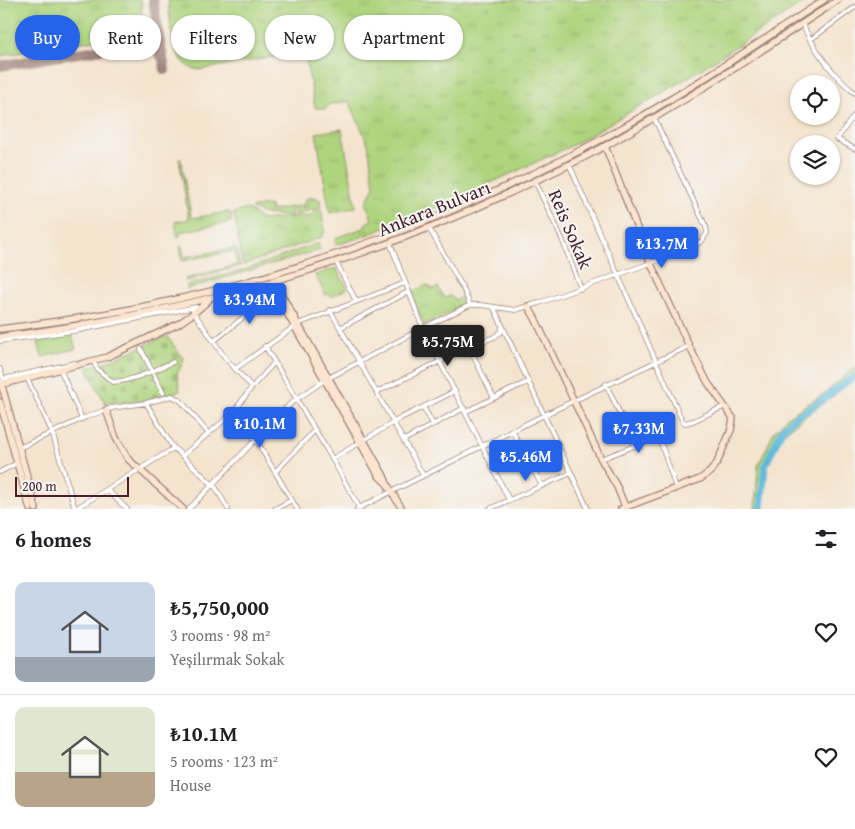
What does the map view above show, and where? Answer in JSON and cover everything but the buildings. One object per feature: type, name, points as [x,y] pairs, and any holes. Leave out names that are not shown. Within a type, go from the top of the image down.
[{"type":"main road","name":"Ankara Bulvarı","points":[[0,329],[106,314],[207,292],[329,256],[451,211],[528,176],[614,132],[689,88],[824,0]]},
{"type":"main road","name":"Ankara Bulvarı","points":[[0,339],[117,320],[210,300],[336,262],[429,228],[486,204],[605,146],[730,72],[838,0]]},
{"type":"main road","points":[[528,306],[601,460],[617,487],[624,508],[704,477],[713,470],[732,430],[733,418],[708,383],[650,264],[605,146]]},
{"type":"main road","points":[[273,282],[276,294],[296,325],[362,441],[379,476],[387,484],[402,509]]},
{"type":"main road","points":[[273,282],[296,325]]},
{"type":"main road","points":[[32,508],[19,448],[0,383],[107,357],[178,324],[210,300]]},
{"type":"main road","points":[[0,402],[32,508]]},
{"type":"main road","points":[[106,410],[123,451],[139,470],[183,509]]},
{"type":"street","points":[[810,40],[855,7]]},
{"type":"street","points":[[802,24],[810,40],[836,75],[855,93]]},
{"type":"street","points":[[855,114],[837,139],[855,149]]},
{"type":"street","points":[[189,509],[284,410],[296,400],[327,380],[423,328],[470,305],[515,310],[528,306],[650,264],[702,241],[707,233],[654,118]]},
{"type":"street","points":[[569,164],[683,422],[693,420],[725,406]]},
{"type":"street","name":"Reis Sokak","points":[[535,181],[566,248],[581,289]]},
{"type":"street","points":[[429,228],[459,281],[470,305]]},
{"type":"street","points":[[390,243],[423,328],[509,500]]},
{"type":"street","points":[[336,262],[356,301]]},
{"type":"street","points":[[235,369],[296,325],[330,310],[405,283]]},
{"type":"street","points":[[340,328],[408,292]]},
{"type":"street","points":[[214,341],[266,299],[276,294]]},
{"type":"street","points":[[0,339],[74,331],[196,308],[190,314],[172,324],[102,356],[3,379],[0,369]]},
{"type":"street","points":[[494,308],[588,509]]},
{"type":"street","points":[[330,310],[423,475]]},
{"type":"street","points":[[194,313],[235,369],[252,387]]},
{"type":"street","points":[[377,392],[469,347],[494,337],[501,332],[503,327]]},
{"type":"street","points":[[265,346],[332,459],[358,509],[512,430],[689,346]]},
{"type":"street","points":[[469,347],[494,398]]},
{"type":"street","points":[[141,349],[164,393]]},
{"type":"street","points":[[93,361],[98,370],[112,382],[152,371],[174,362]]},
{"type":"street","points":[[182,456],[230,417],[252,387],[274,363]]},
{"type":"street","points":[[60,369],[82,419]]},
{"type":"street","points":[[27,377],[52,432],[75,509],[174,448]]},
{"type":"street","points":[[404,440],[432,424],[529,382]]},
{"type":"street","points":[[606,384],[635,446]]},
{"type":"street","points":[[332,459],[393,423],[455,391]]},
{"type":"street","points":[[19,448],[106,410],[172,396],[209,434]]},
{"type":"street","points":[[146,403],[174,448],[213,484],[228,509]]},
{"type":"street","points":[[423,407],[432,424]]},
{"type":"street","points":[[230,417],[236,418],[241,422],[256,440],[297,509]]},
{"type":"street","points":[[0,429],[7,427]]},
{"type":"street","points":[[275,472],[314,430]]},
{"type":"street","points":[[512,430],[542,486]]},
{"type":"street","points":[[601,460],[670,432]]},
{"type":"street","points":[[659,436],[676,488]]},
{"type":"street","points":[[0,472],[17,463]]},
{"type":"street","points":[[489,509],[571,473]]},
{"type":"street","points":[[106,490],[126,509]]},
{"type":"street","points":[[275,509],[292,500]]},
{"type":"green space","points":[[0,0],[141,0],[141,15],[90,15],[90,41],[80,42],[80,15],[15,15],[15,53],[0,56]]},
{"type":"green space","points":[[168,0],[808,0],[676,85],[571,146],[443,205],[336,245],[335,240],[337,237],[364,228],[366,223],[372,220],[366,203],[374,186],[368,144],[349,101],[328,105],[326,109],[315,108],[306,60],[334,60],[334,15],[265,15],[265,58],[199,70],[189,67],[181,60],[255,60],[255,15],[171,15],[171,32]]},
{"type":"green space","points":[[829,0],[832,0],[661,111],[602,144],[504,193],[401,236],[296,273],[190,301],[119,315],[224,290],[391,237],[503,191],[597,145],[712,77]]},
{"type":"green space","points":[[342,129],[356,207],[330,213],[316,133]]},
{"type":"green space","points":[[179,159],[181,159],[191,216],[193,218],[228,212],[232,214],[231,222],[180,232],[178,237],[175,222],[189,219]]},
{"type":"green space","points":[[315,197],[320,200],[321,207],[295,215],[293,207],[304,205],[305,199]]},
{"type":"green space","points":[[270,206],[271,211],[291,207],[292,216],[264,214],[251,208]]},
{"type":"green space","points":[[248,209],[262,220],[300,216],[309,217],[315,211],[321,209],[325,230],[322,237],[243,265],[234,213]]},
{"type":"green space","points":[[318,243],[320,250],[187,289],[187,285],[244,270]]},
{"type":"green space","points":[[180,246],[182,246],[184,257],[235,248],[238,251],[240,266],[186,281],[185,279],[237,265],[235,251],[182,261]]},
{"type":"green space","points":[[336,268],[348,288],[331,297],[329,294],[326,295],[315,275]]},
{"type":"green space","points":[[455,277],[462,288],[465,299],[454,310],[424,325],[411,291],[427,285],[433,289],[438,287],[444,298],[450,296],[456,300],[463,296]]},
{"type":"green space","points":[[118,315],[84,321],[19,331]]},
{"type":"green space","points":[[72,334],[76,349],[42,357],[38,342]]},
{"type":"green space","points":[[167,336],[184,360],[177,374],[180,391],[142,401],[105,403],[87,368]]},
{"type":"green space","points":[[855,367],[855,379],[783,434],[768,465],[763,509],[755,509],[758,466],[774,432],[787,417],[828,391]]},
{"type":"waterway","points":[[761,509],[765,466],[783,428],[798,415],[811,408],[855,376]]},
{"type":"taxiway","points":[[153,0],[165,70]]},
{"type":"taxiway","points":[[0,66],[145,42],[156,49],[163,59]]}]
